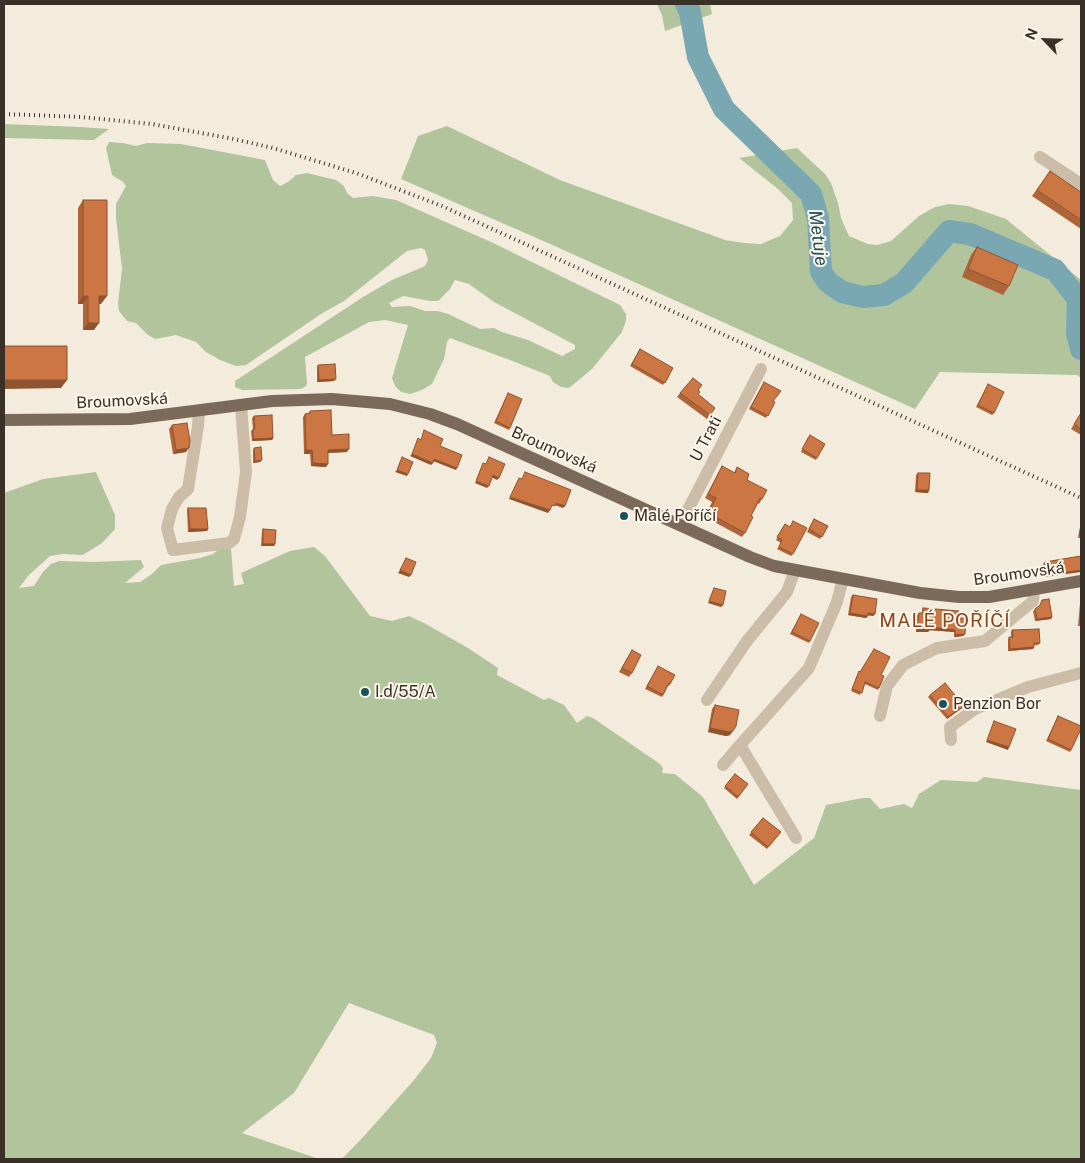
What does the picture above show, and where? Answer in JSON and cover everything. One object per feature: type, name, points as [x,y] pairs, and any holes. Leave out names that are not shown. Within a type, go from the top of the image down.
[{"type":"main road","name":"Broumovská","points":[[4,420],[130,420],[272,401],[332,399],[373,401],[409,408],[456,424],[774,566],[920,593],[959,597],[990,597],[1081,581]]},
{"type":"street","points":[[1040,157],[1081,184]]},
{"type":"street","name":"U Trati","points":[[680,524],[761,369]]},
{"type":"street","points":[[199,411],[188,490],[179,496],[172,509],[167,528],[174,550],[229,543],[234,539],[240,517],[246,472],[241,405]]},
{"type":"street","points":[[707,700],[747,641],[787,592],[795,570]]},
{"type":"street","points":[[722,765],[809,668],[837,602],[843,579]]},
{"type":"street","points":[[880,716],[887,686],[903,665],[936,648],[985,641],[1033,601],[1034,590]]},
{"type":"street","points":[[951,740],[950,727],[975,709],[1028,687],[1081,673]]},
{"type":"street","points":[[740,745],[796,838]]},
{"type":"green space","points":[[657,4],[710,4],[712,14],[665,31],[662,15]]},
{"type":"green space","points":[[4,124],[109,129],[94,140],[4,138]]},
{"type":"green space","points":[[447,126],[560,180],[725,240],[761,244],[780,236],[793,220],[792,203],[778,189],[739,158],[797,148],[825,174],[831,183],[841,218],[849,236],[868,244],[877,245],[891,241],[919,216],[935,207],[949,204],[968,206],[1006,219],[1081,280],[1081,378],[1077,375],[940,372],[915,409],[548,243],[401,179],[418,136]]},
{"type":"green space","points":[[109,142],[136,146],[147,143],[181,144],[265,160],[273,180],[280,186],[296,175],[307,173],[336,180],[344,186],[347,193],[353,198],[373,196],[396,200],[491,242],[620,305],[626,314],[626,321],[622,332],[592,369],[569,388],[561,387],[553,382],[550,376],[450,338],[447,342],[444,359],[432,384],[410,394],[401,392],[395,386],[392,378],[408,325],[385,320],[369,322],[305,357],[307,383],[301,389],[242,390],[235,387],[235,381],[363,297],[392,280],[425,266],[428,260],[425,250],[421,248],[407,251],[344,301],[321,314],[246,365],[236,366],[206,352],[196,342],[176,335],[155,339],[136,323],[127,321],[119,311],[118,303],[122,269],[116,204],[126,186],[112,175],[106,148]],"holes":[[[455,280],[469,284],[494,302],[575,345],[575,349],[562,356],[528,340],[494,328],[480,329],[438,311],[425,311],[410,306],[392,307],[389,303],[403,296],[438,301],[450,289]]]},
{"type":"green space","points":[[96,472],[115,515],[115,529],[102,543],[83,555],[63,554],[50,556],[29,575],[19,588],[34,586],[51,564],[59,561],[141,560],[144,567],[125,583],[140,582],[161,565],[200,558],[213,554],[219,549],[231,548],[234,586],[244,584],[241,573],[290,551],[314,547],[325,556],[370,616],[392,621],[409,616],[424,623],[468,648],[498,668],[497,675],[544,700],[549,698],[564,705],[577,723],[587,716],[593,718],[660,764],[663,768],[662,773],[675,774],[703,797],[754,885],[814,838],[826,805],[870,798],[880,809],[904,804],[912,808],[919,794],[941,780],[977,782],[984,777],[1081,790],[1081,1159],[342,1159],[414,1080],[431,1058],[437,1043],[434,1035],[349,1003],[294,1093],[242,1133],[319,1159],[4,1159],[4,493],[43,479]]},
{"type":"building","points":[[1050,171],[1081,192],[1081,220],[1037,190]]},
{"type":"building","points":[[83,200],[107,200],[107,296],[99,296],[99,323],[88,323],[88,296],[83,296]]},
{"type":"building","points":[[977,247],[1018,265],[1009,286],[968,269]]},
{"type":"building","points":[[4,346],[67,346],[67,380],[4,380]]},
{"type":"building","points":[[640,349],[673,368],[665,383],[632,364]]},
{"type":"building","points":[[335,364],[336,379],[319,380],[318,365]]},
{"type":"building","points":[[693,378],[702,385],[698,390],[700,392],[698,394],[715,408],[710,415],[680,393]]},
{"type":"building","points":[[764,382],[781,391],[773,401],[775,402],[768,416],[751,407]]},
{"type":"building","points":[[988,384],[1004,392],[994,413],[978,405]]},
{"type":"building","points":[[508,393],[522,399],[510,428],[496,421]]},
{"type":"building","points":[[331,410],[332,435],[349,434],[349,449],[328,450],[328,464],[313,463],[312,450],[306,450],[305,414],[310,413],[310,411]]},
{"type":"building","points":[[1081,413],[1081,429],[1074,424]]},
{"type":"building","points":[[272,415],[273,438],[253,439],[253,429],[255,429],[254,416]]},
{"type":"building","points":[[187,423],[190,441],[189,448],[176,450],[172,425]]},
{"type":"building","points":[[424,430],[443,439],[440,446],[462,455],[457,468],[434,459],[433,463],[412,454],[418,438],[421,440]]},
{"type":"building","points":[[810,435],[825,444],[817,458],[802,449]]},
{"type":"building","points":[[261,447],[262,460],[255,461],[254,448]]},
{"type":"building","points":[[402,457],[413,462],[408,474],[397,470]]},
{"type":"building","points":[[489,457],[505,464],[499,478],[493,475],[489,486],[476,481],[483,463],[486,464]]},
{"type":"building","points":[[722,466],[735,473],[737,467],[749,474],[747,480],[767,490],[762,499],[760,498],[745,533],[708,513],[716,498],[708,494]]},
{"type":"building","points":[[525,472],[571,490],[565,506],[556,503],[555,506],[552,505],[550,510],[510,497],[519,478],[522,479]]},
{"type":"building","points":[[918,473],[930,473],[929,490],[917,490]]},
{"type":"building","points":[[188,508],[206,508],[208,529],[190,529]]},
{"type":"building","points":[[814,519],[828,526],[822,537],[809,529]]},
{"type":"building","points":[[793,521],[807,528],[793,554],[779,547],[782,540],[777,537],[785,524],[790,527]]},
{"type":"building","points":[[263,529],[276,530],[275,544],[263,544]]},
{"type":"building","points":[[1081,556],[1081,570],[1047,575],[1045,562]]},
{"type":"building","points":[[406,558],[416,562],[411,575],[400,570]]},
{"type":"building","points":[[714,588],[726,591],[723,605],[709,601]]},
{"type":"building","points":[[853,595],[877,599],[875,614],[868,613],[868,616],[850,613]]},
{"type":"building","points":[[1049,599],[1052,617],[1037,619],[1035,609],[1042,600]]},
{"type":"building","points":[[923,608],[959,611],[959,618],[966,618],[965,634],[955,635],[955,630],[930,627],[929,630],[917,629],[919,613],[923,613]]},
{"type":"building","points":[[801,614],[819,623],[810,641],[792,632]]},
{"type":"building","points":[[1039,629],[1040,643],[1034,643],[1034,647],[1010,649],[1009,637],[1013,637],[1012,630]]},
{"type":"building","points":[[874,649],[890,657],[881,675],[884,676],[879,688],[865,682],[862,693],[852,689],[859,671]]},
{"type":"building","points":[[632,650],[641,655],[632,673],[622,668]]},
{"type":"building","points":[[658,666],[675,675],[663,695],[647,686]]},
{"type":"building","points":[[945,683],[964,706],[948,717],[930,695]]},
{"type":"building","points":[[715,705],[739,710],[736,726],[733,731],[729,732],[710,728]]},
{"type":"building","points":[[1058,716],[1081,726],[1071,750],[1048,739]]},
{"type":"building","points":[[994,721],[1016,729],[1009,747],[987,740]]},
{"type":"building","points":[[735,774],[748,784],[738,797],[725,786]]},
{"type":"building","points":[[763,818],[781,832],[768,847],[751,832]]},
{"type":"waterway","name":"Metuje","points":[[686,4],[690,12],[698,57],[724,109],[811,194],[818,218],[821,272],[828,282],[842,292],[863,297],[884,295],[904,283],[949,231],[970,234],[1055,270],[1078,299],[1077,333],[1081,349]]},
{"type":"railway","points":[[4,114],[81,117],[152,124],[273,148],[356,173],[442,206],[1081,498]]},
{"type":"place","name":"Malé Poříčí","points":[[624,516]]},
{"type":"place","name":"I.d/55/A","points":[[365,692]]},
{"type":"place","name":"Penzion Bor","points":[[943,704]]},
{"type":"district","name":"MALÉ POŘÍČÍ","points":[[945,621]]}]
